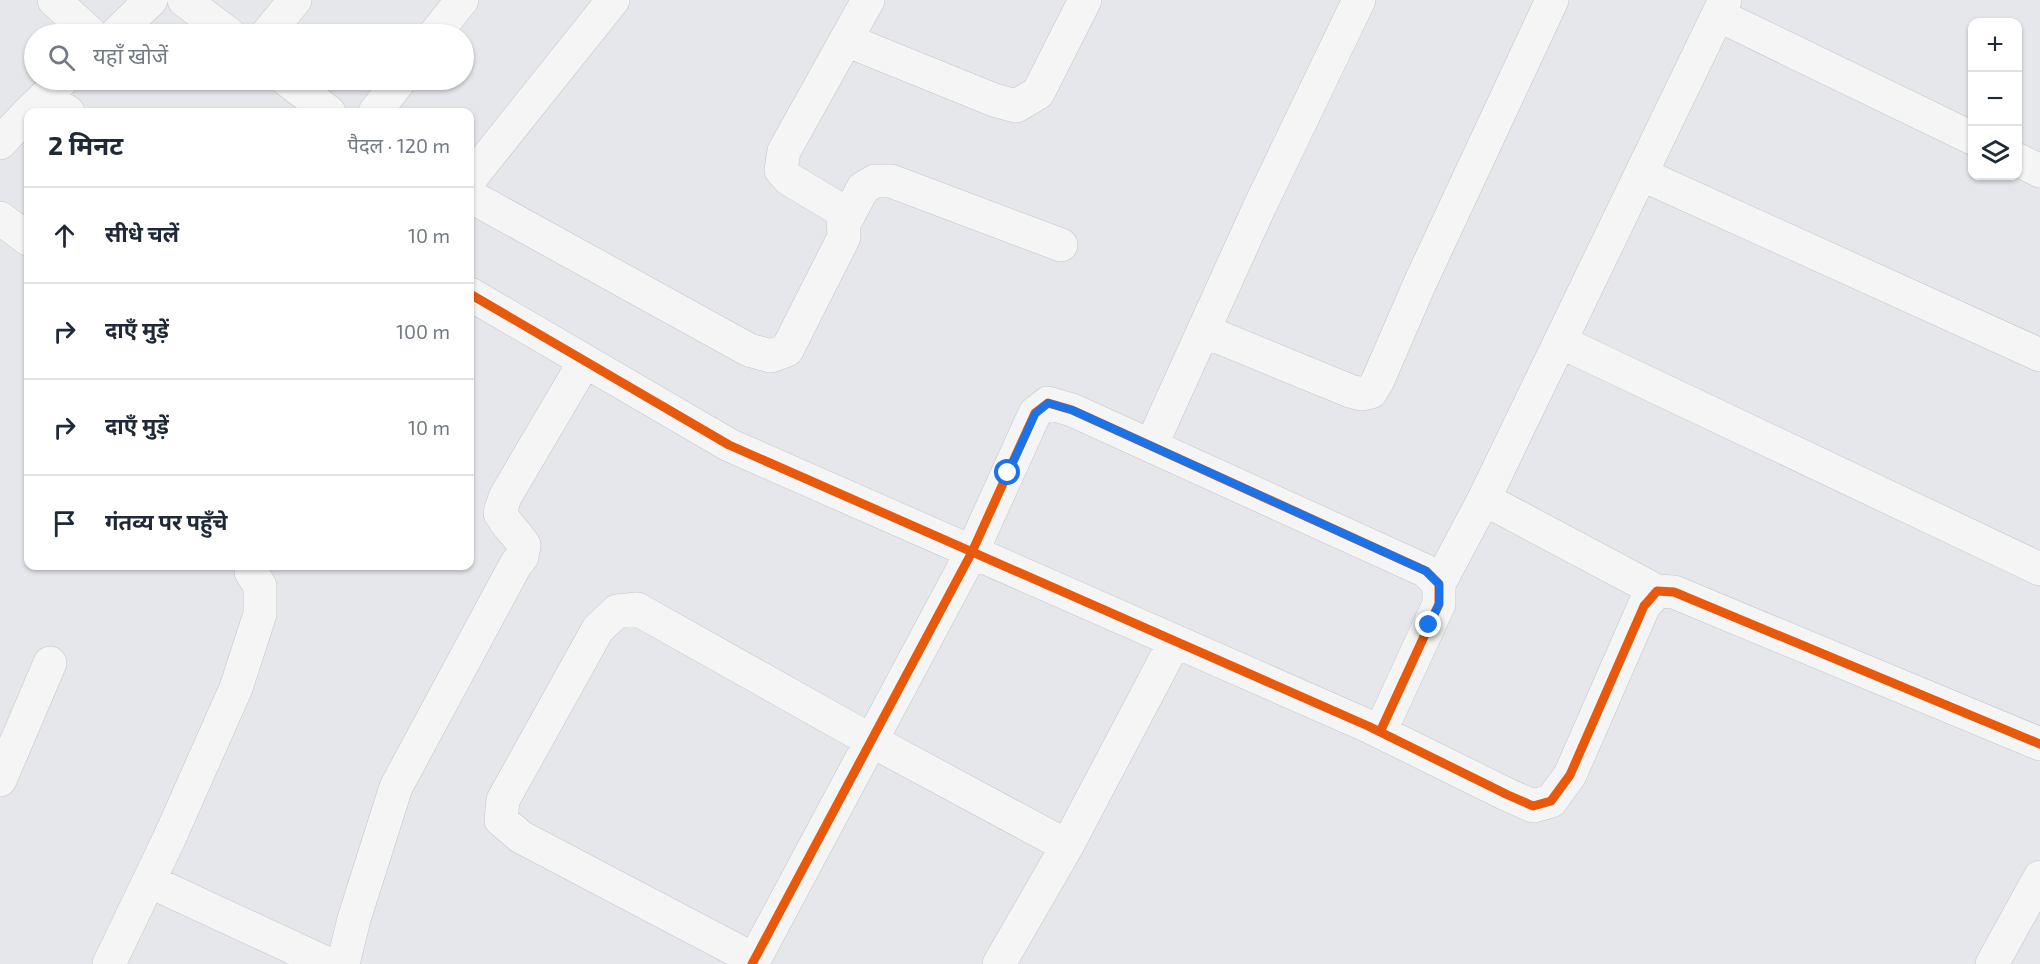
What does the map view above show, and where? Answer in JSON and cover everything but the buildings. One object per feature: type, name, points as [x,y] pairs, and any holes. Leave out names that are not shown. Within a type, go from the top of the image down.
[{"type":"street","points":[[54,0],[80,24]]},
{"type":"street","points":[[126,24],[151,0]]},
{"type":"street","points":[[184,0],[216,24]]},
{"type":"street","points":[[275,24],[295,0]]},
{"type":"street","points":[[443,24],[462,0]]},
{"type":"street","points":[[474,174],[613,0]]},
{"type":"street","points":[[474,198],[749,350],[771,356],[787,350],[844,237],[844,224],[839,209],[789,179],[781,170],[784,151],[868,0]]},
{"type":"street","points":[[846,40],[994,100],[1016,106],[1038,93],[1085,0]]},
{"type":"street","points":[[1151,446],[1259,208],[1359,0]]},
{"type":"street","points":[[1204,331],[1350,391],[1362,394],[1371,392],[1419,283],[1552,0]]},
{"type":"street","points":[[1380,732],[1439,604],[1439,584],[1484,500],[1721,7],[1968,136]]},
{"type":"street","points":[[300,90],[324,108]]},
{"type":"street","points":[[378,108],[392,90]]},
{"type":"street","points":[[0,143],[24,123]]},
{"type":"street","points":[[2022,162],[2040,171]]},
{"type":"street","points":[[1641,174],[2040,355]]},
{"type":"street","points":[[844,224],[863,188],[875,181],[891,181],[1061,245]]},
{"type":"street","points":[[0,218],[24,236]]},
{"type":"street","points":[[474,296],[729,445],[1380,732],[1533,806],[1551,801],[1570,775],[1644,606],[1657,591]]},
{"type":"street","points":[[1561,342],[2040,569]]},
{"type":"street","points":[[343,964],[354,919],[396,787],[516,564],[522,557],[524,545],[515,531],[505,523],[500,513],[505,497],[585,361]]},
{"type":"street","points":[[1067,846],[872,741],[637,609],[617,612],[598,629],[503,800],[501,820],[521,837],[753,962],[872,741],[972,552],[1035,414],[1048,403],[1072,410],[1426,571],[1439,584]]},
{"type":"street","points":[[1484,500],[1657,591],[1674,592],[2040,744]]},
{"type":"street","points":[[109,964],[236,688],[260,614],[260,586],[252,570]]},
{"type":"street","points":[[999,964],[1067,846],[1176,641]]},
{"type":"street","points":[[0,780],[50,663]]},
{"type":"street","points":[[1992,964],[2040,877]]},
{"type":"street","points":[[149,881],[328,964]]},
{"type":"cycle path","points":[[474,296],[729,445],[1368,726],[1533,806],[1551,801],[1570,775],[1644,606],[1657,591],[1674,592],[2040,744]]},
{"type":"cycle path","points":[[752,964],[972,552],[1035,413],[1048,403],[1072,410],[1426,571],[1439,584],[1439,604],[1380,732]]},
{"type":"route","points":[[1008,473],[1035,414],[1048,403],[1072,410],[1426,571],[1439,584],[1439,604],[1429,625]]}]
